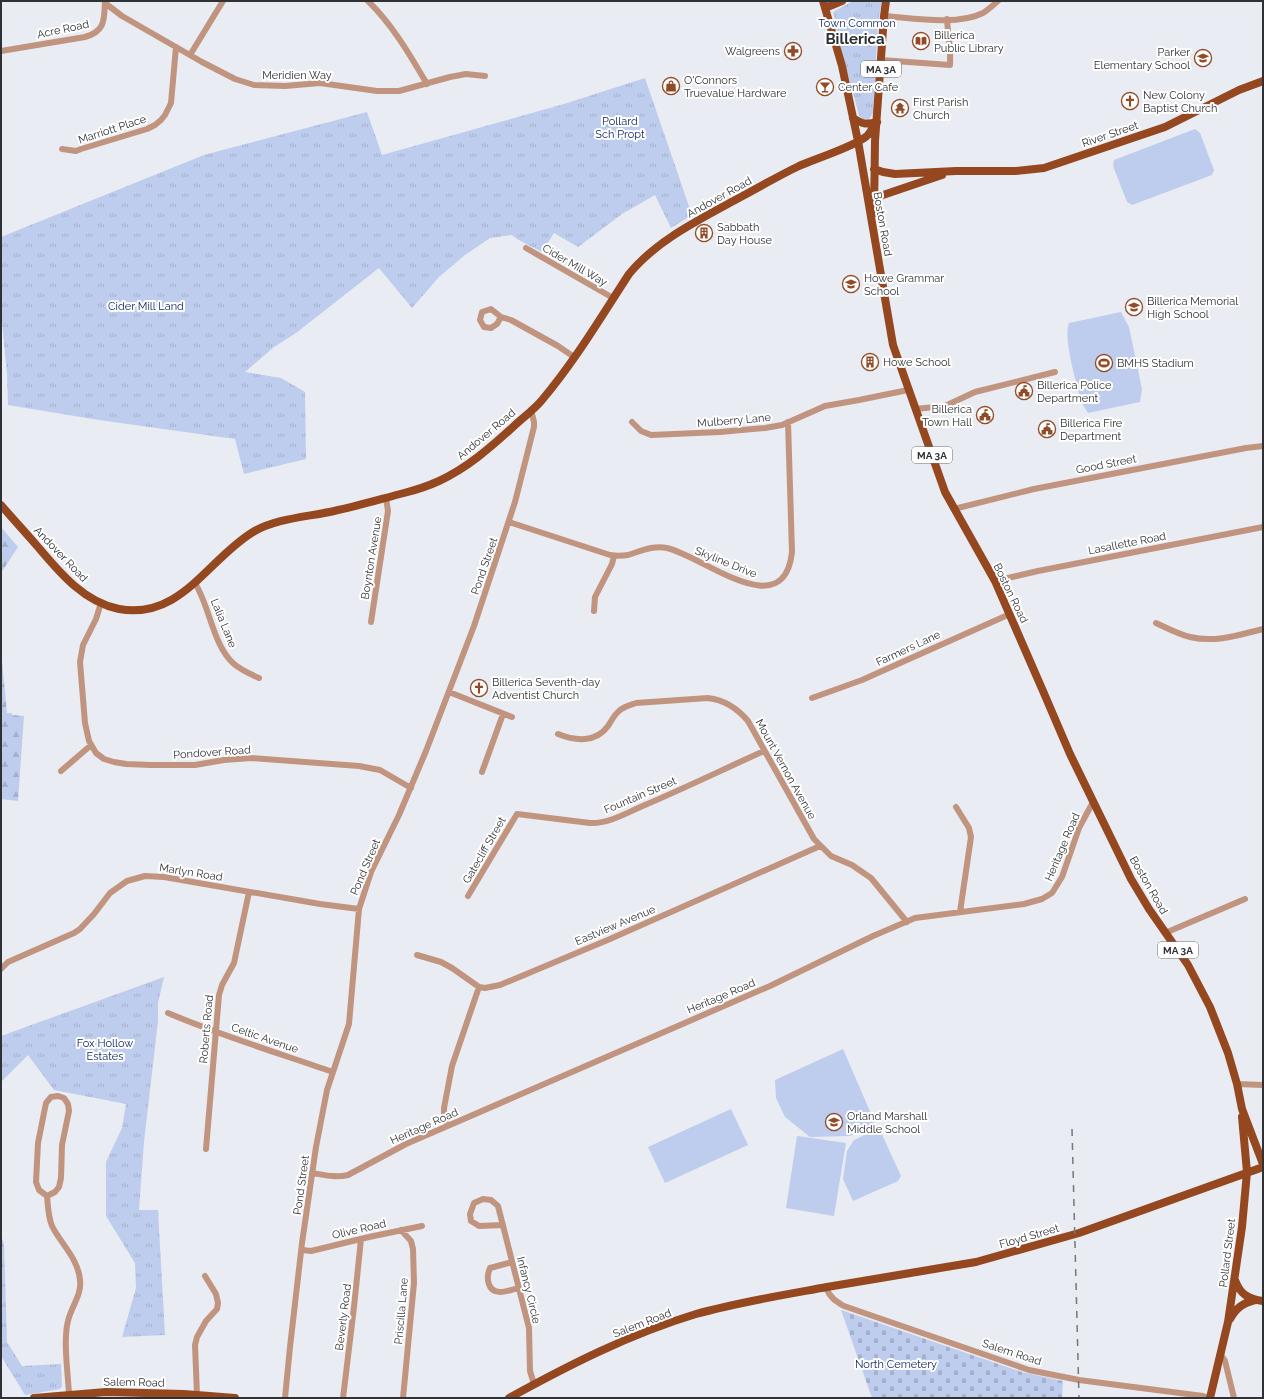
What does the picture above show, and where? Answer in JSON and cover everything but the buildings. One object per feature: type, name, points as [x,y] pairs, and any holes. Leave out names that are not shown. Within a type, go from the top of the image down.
[{"type":"main road","name":"MA 3A","points":[[824,5],[842,1]]},
{"type":"main road","name":"MA 3A","points":[[871,197],[884,16],[881,1]]},
{"type":"main road","points":[[884,16],[886,1]]},
{"type":"main road","name":"Boston Road","points":[[824,5],[842,66],[871,197],[874,236],[893,346],[946,492],[995,582],[1070,754],[1139,893],[1188,966],[1210,1007],[1228,1053],[1242,1108],[1263,1164]]},
{"type":"main road","name":"River Street","points":[[874,169],[896,174],[956,171],[1015,171],[1044,168],[1165,127],[1239,90],[1263,81]]},
{"type":"main road","points":[[854,118],[868,125],[877,122]]},
{"type":"main road","name":"Andover Road","points":[[1,505],[59,571],[82,592],[102,603],[126,610],[154,608],[169,602],[195,583],[238,543],[262,528],[280,522],[386,498],[437,482],[460,469],[485,452],[541,401],[574,357],[639,262],[668,238],[720,208],[793,169],[858,141],[868,135],[877,122]]},
{"type":"main road","name":"River Street","points":[[871,197],[912,186],[956,171]]},
{"type":"main road","name":"Pollard Street","points":[[1210,1398],[1228,1322],[1242,1227],[1247,1172],[1242,1108]]},
{"type":"main road","name":"Floyd Street","points":[[792,1293],[976,1262],[1100,1226],[1263,1167]]},
{"type":"main road","points":[[1228,1180],[1240,1185],[1245,1190]]},
{"type":"main road","points":[[1234,1277],[1240,1292],[1248,1298],[1259,1300]]},
{"type":"main road","name":"Salem Road","points":[[508,1398],[596,1353],[671,1323],[696,1314],[792,1293]]},
{"type":"main road","points":[[1228,1322],[1239,1307],[1247,1302],[1259,1300]]},
{"type":"main road","name":"Salem Road","points":[[34,1398],[69,1394],[113,1392],[197,1395],[230,1398]]},
{"type":"street","points":[[190,55],[222,1]]},
{"type":"street","points":[[368,1],[380,12],[427,84]]},
{"type":"street","points":[[884,16],[939,20],[962,18],[984,12],[998,1]]},
{"type":"street","name":"Meridien Way","points":[[105,2],[122,16],[190,55],[235,79],[261,86],[285,86],[320,82],[386,92],[399,91],[427,84],[450,76],[485,76]]},
{"type":"street","name":"Acre Road","points":[[1,52],[85,37],[94,34],[103,23],[105,15],[105,2]]},
{"type":"street","points":[[881,60],[950,65],[951,53],[948,40],[947,19]]},
{"type":"street","name":"Marriott Place","points":[[62,149],[81,149],[155,125],[165,115],[171,103],[176,47]]},
{"type":"street","name":"Cider Mill Way","points":[[526,248],[613,298]]},
{"type":"street","points":[[501,317],[518,324],[558,346],[574,357]]},
{"type":"street","points":[[915,409],[945,406],[975,392],[1056,372]]},
{"type":"street","name":"Mulberry Lane","points":[[632,422],[641,431],[650,435],[750,430],[782,425],[825,406],[908,390]]},
{"type":"street","name":"Pond Street","points":[[285,1398],[312,1173],[327,1090],[349,1024],[359,909],[372,872],[411,788],[474,626],[509,522],[534,427],[531,410]]},
{"type":"street","name":"Skyline Drive","points":[[509,522],[597,552],[614,556],[629,554],[650,548],[664,548],[673,550],[746,584],[767,586],[774,585],[782,580],[789,568],[792,552],[788,422]]},
{"type":"street","name":"Good Street","points":[[954,509],[1039,488],[1263,446]]},
{"type":"street","name":"Boynton Avenue","points":[[371,622],[388,511],[386,498]]},
{"type":"street","name":"Lasallette Road","points":[[995,582],[1038,571],[1263,527]]},
{"type":"street","points":[[594,610],[595,597],[612,564],[614,556]]},
{"type":"street","name":"Lalia Lane","points":[[195,583],[202,595],[224,653],[238,668],[259,678]]},
{"type":"street","points":[[61,771],[90,746],[81,679],[80,658],[86,638],[102,603]]},
{"type":"street","name":"Farmers Lane","points":[[812,698],[862,680],[1010,614]]},
{"type":"street","points":[[1156,623],[1186,635],[1206,640],[1227,638],[1263,629]]},
{"type":"street","points":[[449,692],[512,717]]},
{"type":"street","name":"Mount Vernon Avenue","points":[[558,734],[572,739],[591,738],[602,732],[608,726],[613,716],[625,706],[636,703],[717,699],[730,704],[748,721],[810,834],[831,856],[852,865],[871,878],[907,922]]},
{"type":"street","points":[[482,772],[503,714]]},
{"type":"street","name":"Pondover Road","points":[[90,746],[104,759],[126,764],[190,765],[236,758],[251,758],[364,767],[383,772],[411,788]]},
{"type":"street","name":"Fountain Street","points":[[517,814],[600,823],[764,751]]},
{"type":"street","name":"Heritage Road","points":[[312,1173],[335,1176],[348,1175],[406,1144],[770,986],[873,936],[915,918],[1029,903],[1042,899],[1052,893],[1062,877],[1079,828],[1093,802]]},
{"type":"street","points":[[956,807],[969,828],[971,837],[960,912]]},
{"type":"street","name":"Gatecliff Street","points":[[468,896],[517,814]]},
{"type":"street","name":"Eastview Avenue","points":[[479,987],[485,988],[500,984],[532,971],[820,846]]},
{"type":"street","name":"Marlyn Road","points":[[1,969],[8,962],[74,933],[84,926],[116,887],[135,878],[145,876],[164,877],[320,904],[359,909]]},
{"type":"street","name":"Roberts Road","points":[[206,1149],[218,995],[234,963],[249,892]]},
{"type":"street","points":[[1166,932],[1245,899]]},
{"type":"street","points":[[418,955],[441,962],[479,987],[452,1066],[444,1108],[447,1126]]},
{"type":"street","name":"Celtic Avenue","points":[[168,1013],[215,1032],[332,1072]]},
{"type":"street","points":[[1237,1084],[1263,1085]]},
{"type":"street","points":[[47,1196],[59,1187],[61,1178],[62,1145],[69,1111],[68,1104],[64,1098],[58,1096],[51,1098],[46,1103],[38,1143],[36,1182],[39,1190],[47,1196],[48,1213],[51,1223],[73,1258],[78,1268],[80,1280],[79,1294],[68,1320],[66,1333],[69,1394]]},
{"type":"street","name":"Infancy Circle","points":[[503,1224],[479,1226],[471,1221],[470,1214],[474,1203],[483,1199],[491,1200],[498,1206],[503,1224],[529,1328],[530,1371],[534,1384]]},
{"type":"street","name":"Olive Road","points":[[302,1250],[311,1251],[422,1226]]},
{"type":"street","name":"Priscilla Lane","points":[[401,1230],[411,1241],[413,1249],[414,1283],[403,1398]]},
{"type":"street","name":"Beverly Road","points":[[343,1398],[361,1239]]},
{"type":"street","points":[[512,1262],[490,1268],[488,1272],[489,1286],[496,1292],[504,1292],[519,1288]]},
{"type":"street","points":[[197,1395],[195,1345],[197,1337],[206,1321],[217,1309],[218,1303],[216,1294],[205,1276]]},
{"type":"street","name":"Salem Road","points":[[826,1288],[835,1302],[844,1306],[1029,1370],[1063,1378],[1203,1396],[1207,1398]]},
{"type":"street","points":[[1221,1355],[1225,1361],[1234,1398]]},
{"type":"green space","name":"Town Common","points":[[853,1],[882,1],[878,23],[873,113],[869,119],[862,119],[859,115],[841,49],[833,12]]},
{"type":"green space","name":"Cider Mill Land","points":[[645,78],[692,215],[671,228],[655,195],[622,214],[578,247],[554,233],[542,252],[512,235],[490,238],[465,255],[439,277],[412,308],[379,268],[296,333],[274,347],[245,372],[281,378],[305,392],[306,459],[244,474],[235,439],[99,420],[8,405],[7,375],[1,311],[1,237],[204,155],[367,112],[382,155],[564,104]]},
{"type":"green space","points":[[1195,129],[1200,133],[1214,170],[1212,175],[1132,205],[1127,202],[1113,166],[1114,160]]},
{"type":"green space","name":"BMHS Stadium","points":[[1121,312],[1129,327],[1142,389],[1140,402],[1088,413],[1080,398],[1071,360],[1068,339],[1069,323]]},
{"type":"green space","points":[[1,527],[18,547],[1,573]]},
{"type":"green space","points":[[1,651],[7,713],[24,716],[18,801],[1,799]]},
{"type":"green space","name":"Fox Hollow Estates","points":[[164,977],[158,1003],[158,1021],[144,1142],[139,1210],[158,1210],[165,1335],[122,1337],[136,1288],[135,1263],[106,1216],[106,1162],[122,1128],[126,1104],[54,1090],[28,1055],[1,1082],[1,1036]]},
{"type":"green space","points":[[843,1049],[875,1123],[850,1136],[810,1137],[785,1117],[776,1098],[775,1080]]},
{"type":"green space","points":[[731,1109],[748,1145],[665,1183],[648,1147]]},
{"type":"green space","points":[[879,1128],[901,1176],[898,1181],[853,1201],[843,1179],[847,1151],[854,1140]]},
{"type":"green space","points":[[797,1136],[846,1143],[834,1216],[786,1208]]},
{"type":"green space","points":[[1,1235],[4,1244],[7,1342],[22,1366],[61,1364],[62,1386],[60,1389],[25,1395],[1,1356]]},
{"type":"green space","name":"North Cemetery","points":[[841,1310],[1022,1372],[1063,1381],[1062,1398],[872,1398]]},
{"type":"railway","points":[[1072,1129],[1079,1398]]},
{"type":"place","name":"Billerica Public Library","points":[[921,41]]},
{"type":"place","name":"Walgreens","points":[[793,51]]},
{"type":"place","name":"Parker Elementary School","points":[[1203,58]]},
{"type":"place","name":"O'Connors Truevalue Hardware","points":[[671,86]]},
{"type":"place","name":"Center Cafe","points":[[825,87]]},
{"type":"place","name":"New Colony Baptist Church","points":[[1130,101]]},
{"type":"place","name":"First Parish Church","points":[[900,108]]},
{"type":"place","name":"Sabbath Day House","points":[[704,233]]},
{"type":"place","name":"Howe Grammar School","points":[[851,284]]},
{"type":"place","name":"Billerica Memorial High School","points":[[1134,307]]},
{"type":"place","name":"Howe School","points":[[870,362]]},
{"type":"place","name":"BMHS Stadium","points":[[1104,363]]},
{"type":"place","name":"Billerica Police Department","points":[[1024,391]]},
{"type":"place","name":"Billerica Town Hall","points":[[985,415]]},
{"type":"place","name":"Billerica Fire Department","points":[[1047,429]]},
{"type":"place","name":"Billerica Seventh-day Adventist Church","points":[[479,688]]},
{"type":"place","name":"Orland Marshall Middle School","points":[[834,1122]]},
{"type":"district","name":"Billerica","points":[[855,39]]},
{"type":"park label","name":"Pollard Sch Propt","points":[[620,127]]}]
